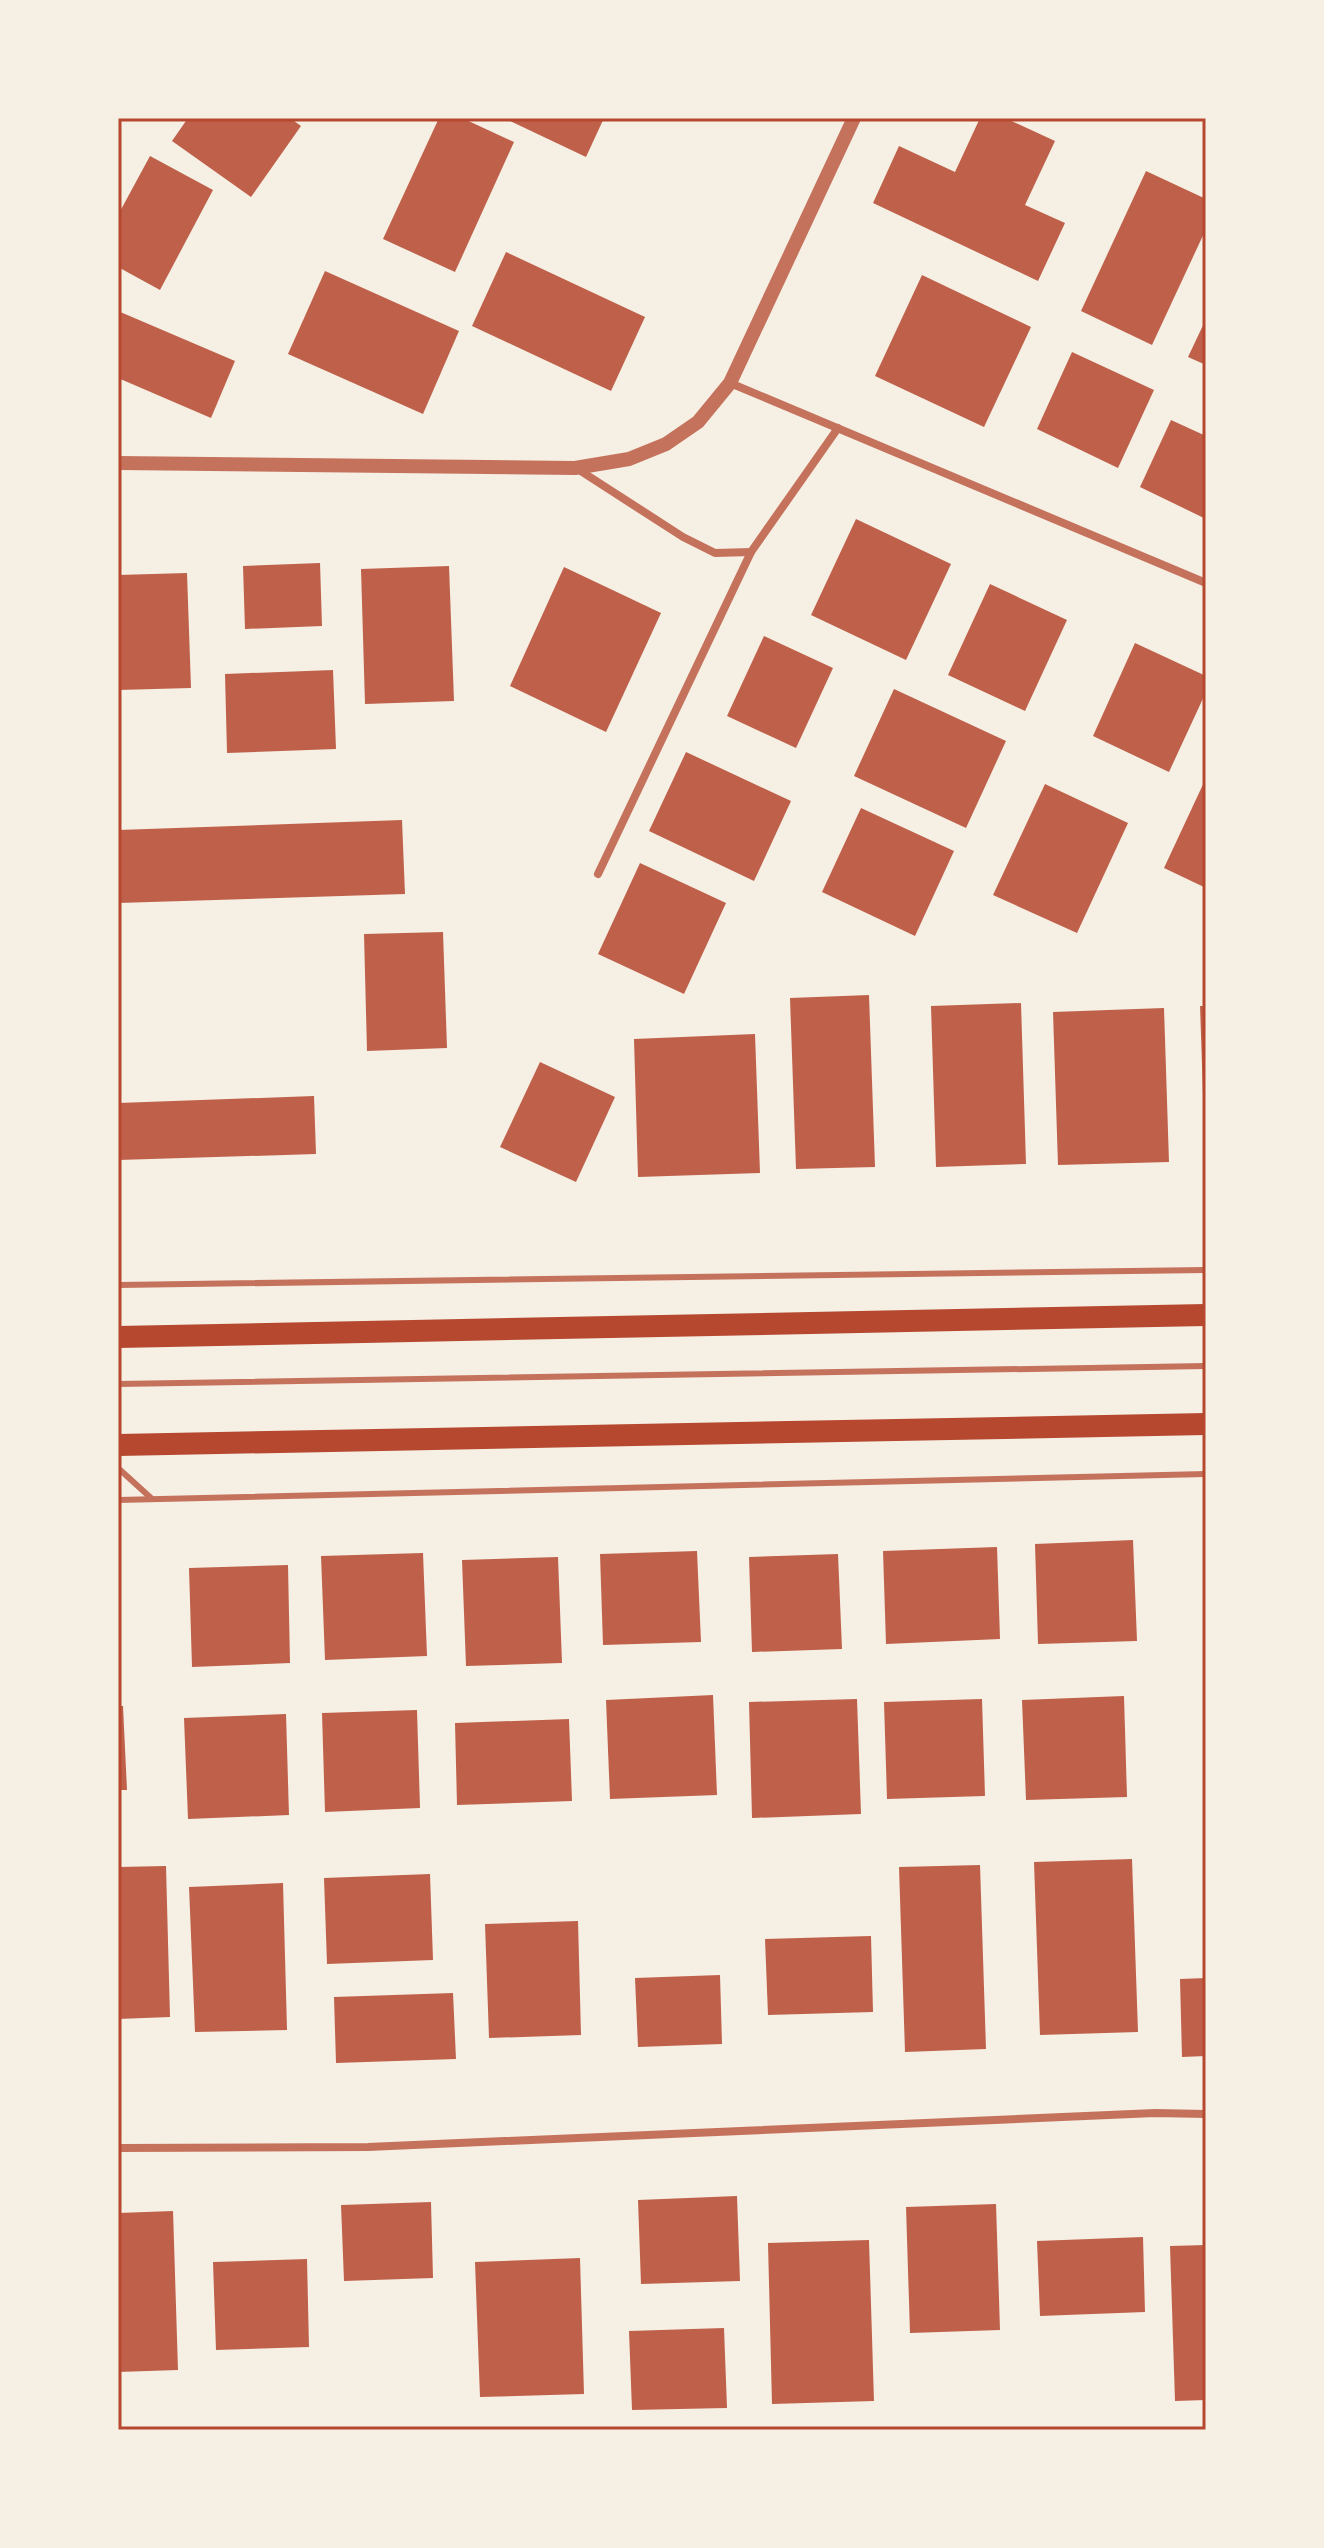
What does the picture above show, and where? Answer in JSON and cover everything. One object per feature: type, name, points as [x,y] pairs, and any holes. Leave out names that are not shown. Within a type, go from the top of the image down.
[{"type":"highway","points":[[118,1337],[1206,1315]]},
{"type":"highway","points":[[118,1445],[1206,1424]]},
{"type":"street","points":[[118,463],[575,468],[629,459],[666,444],[698,422],[730,383],[854,118]]},
{"type":"street","points":[[730,383],[1206,583]]},
{"type":"street","points":[[598,874],[751,552],[838,428]]},
{"type":"street","points":[[575,468],[683,537],[715,553],[751,552]]},
{"type":"street","points":[[118,2148],[368,2147],[1155,2113],[1206,2114]]},
{"type":"lane","points":[[118,1285],[1206,1270]]},
{"type":"lane","points":[[118,1384],[1206,1366]]},
{"type":"lane","points":[[118,1468],[152,1499]]},
{"type":"lane","points":[[118,1500],[1206,1474]]},
{"type":"building","points":[[188,118],[290,118],[301,126],[251,197],[172,141]]},
{"type":"building","points":[[439,118],[462,118],[514,142],[455,272],[383,239]]},
{"type":"building","points":[[504,118],[604,118],[586,157]]},
{"type":"building","points":[[980,118],[1005,118],[1055,141],[1025,205],[1065,223],[1038,281],[873,203],[899,146],[955,172]]},
{"type":"building","points":[[150,156],[213,190],[160,290],[118,267],[118,215]]},
{"type":"building","points":[[1146,171],[1206,199],[1206,229],[1152,345],[1081,311]]},
{"type":"building","points":[[506,252],[645,317],[611,391],[472,326]]},
{"type":"building","points":[[325,271],[459,331],[423,414],[288,354]]},
{"type":"building","points":[[922,275],[1031,327],[984,427],[875,376]]},
{"type":"building","points":[[118,311],[235,361],[211,418],[118,378]]},
{"type":"building","points":[[1206,319],[1206,365],[1188,357]]},
{"type":"building","points":[[1072,352],[1154,390],[1118,468],[1037,429]]},
{"type":"building","points":[[1171,420],[1206,436],[1206,519],[1140,487]]},
{"type":"building","points":[[856,519],[951,564],[906,660],[811,615]]},
{"type":"building","points":[[320,563],[322,626],[245,629],[243,566]]},
{"type":"building","points":[[449,566],[454,701],[365,704],[361,569]]},
{"type":"building","points":[[564,567],[661,613],[606,732],[510,686]]},
{"type":"building","points":[[187,573],[191,688],[118,690],[118,575]]},
{"type":"building","points":[[990,584],[1067,620],[1025,711],[948,675]]},
{"type":"building","points":[[764,636],[833,668],[796,748],[727,716]]},
{"type":"building","points":[[1135,643],[1206,676],[1206,692],[1169,772],[1093,736]]},
{"type":"building","points":[[333,670],[336,749],[227,753],[225,674]]},
{"type":"building","points":[[894,689],[1006,741],[966,828],[854,776]]},
{"type":"building","points":[[686,752],[791,801],[754,881],[649,831]]},
{"type":"building","points":[[1206,778],[1206,888],[1164,868]]},
{"type":"building","points":[[1045,784],[1128,823],[1077,933],[993,895]]},
{"type":"building","points":[[861,808],[954,851],[915,936],[822,892]]},
{"type":"building","points":[[402,820],[405,894],[118,903],[118,830]]},
{"type":"building","points":[[640,863],[726,903],[684,994],[598,954]]},
{"type":"building","points":[[443,932],[447,1048],[367,1051],[364,934]]},
{"type":"building","points":[[869,995],[875,1167],[796,1169],[790,998]]},
{"type":"building","points":[[1021,1003],[1026,1164],[936,1167],[931,1006]]},
{"type":"building","points":[[1200,1006],[1206,1006],[1206,1094],[1203,1094]]},
{"type":"building","points":[[1164,1008],[1169,1162],[1058,1165],[1053,1012]]},
{"type":"building","points":[[755,1034],[760,1173],[638,1177],[634,1039]]},
{"type":"building","points":[[540,1062],[615,1097],[576,1182],[500,1147]]},
{"type":"building","points":[[314,1096],[316,1154],[118,1160],[118,1103]]},
{"type":"building","points":[[1133,1540],[1137,1641],[1038,1644],[1035,1544]]},
{"type":"building","points":[[997,1547],[1000,1639],[886,1644],[883,1551]]},
{"type":"building","points":[[697,1551],[701,1642],[603,1645],[600,1554]]},
{"type":"building","points":[[423,1553],[427,1656],[325,1660],[321,1556]]},
{"type":"building","points":[[838,1554],[842,1649],[752,1652],[749,1557]]},
{"type":"building","points":[[558,1557],[562,1663],[466,1666],[462,1560]]},
{"type":"building","points":[[288,1565],[290,1663],[192,1667],[189,1568]]},
{"type":"building","points":[[713,1695],[717,1795],[610,1799],[606,1700]]},
{"type":"building","points":[[1124,1696],[1127,1797],[1026,1800],[1022,1700]]},
{"type":"building","points":[[857,1699],[861,1814],[752,1818],[749,1702]]},
{"type":"building","points":[[982,1699],[985,1796],[887,1799],[884,1702]]},
{"type":"building","points":[[118,1706],[123,1706],[127,1790],[118,1790]]},
{"type":"building","points":[[417,1710],[420,1808],[325,1812],[322,1713]]},
{"type":"building","points":[[286,1714],[289,1815],[188,1819],[184,1718]]},
{"type":"building","points":[[569,1719],[572,1801],[457,1805],[455,1723]]},
{"type":"building","points":[[1132,1859],[1138,2032],[1040,2035],[1034,1862]]},
{"type":"building","points":[[980,1865],[986,2049],[905,2052],[899,1867]]},
{"type":"building","points":[[166,1866],[170,2017],[118,2019],[118,1867]]},
{"type":"building","points":[[430,1874],[433,1960],[327,1964],[324,1878]]},
{"type":"building","points":[[283,1883],[287,2030],[195,2032],[189,1887]]},
{"type":"building","points":[[578,1921],[581,2035],[489,2038],[485,1924]]},
{"type":"building","points":[[871,1936],[873,2012],[768,2015],[765,1939]]},
{"type":"building","points":[[720,1975],[722,2044],[638,2047],[635,1978]]},
{"type":"building","points":[[1206,1978],[1206,2056],[1182,2057],[1180,1979]]},
{"type":"building","points":[[453,1993],[456,2059],[336,2063],[334,1997]]},
{"type":"building","points":[[737,2196],[740,2281],[641,2284],[638,2200]]},
{"type":"building","points":[[431,2202],[433,2278],[344,2281],[341,2205]]},
{"type":"building","points":[[996,2204],[1000,2330],[910,2333],[906,2207]]},
{"type":"building","points":[[173,2211],[178,2370],[118,2372],[118,2213]]},
{"type":"building","points":[[1143,2237],[1145,2312],[1040,2316],[1037,2241]]},
{"type":"building","points":[[869,2240],[874,2401],[772,2404],[768,2243]]},
{"type":"building","points":[[1206,2245],[1206,2400],[1175,2401],[1170,2246]]},
{"type":"building","points":[[580,2258],[584,2394],[480,2397],[475,2262]]},
{"type":"building","points":[[307,2259],[309,2347],[216,2350],[213,2262]]},
{"type":"building","points":[[724,2328],[727,2408],[632,2410],[629,2331]]}]
